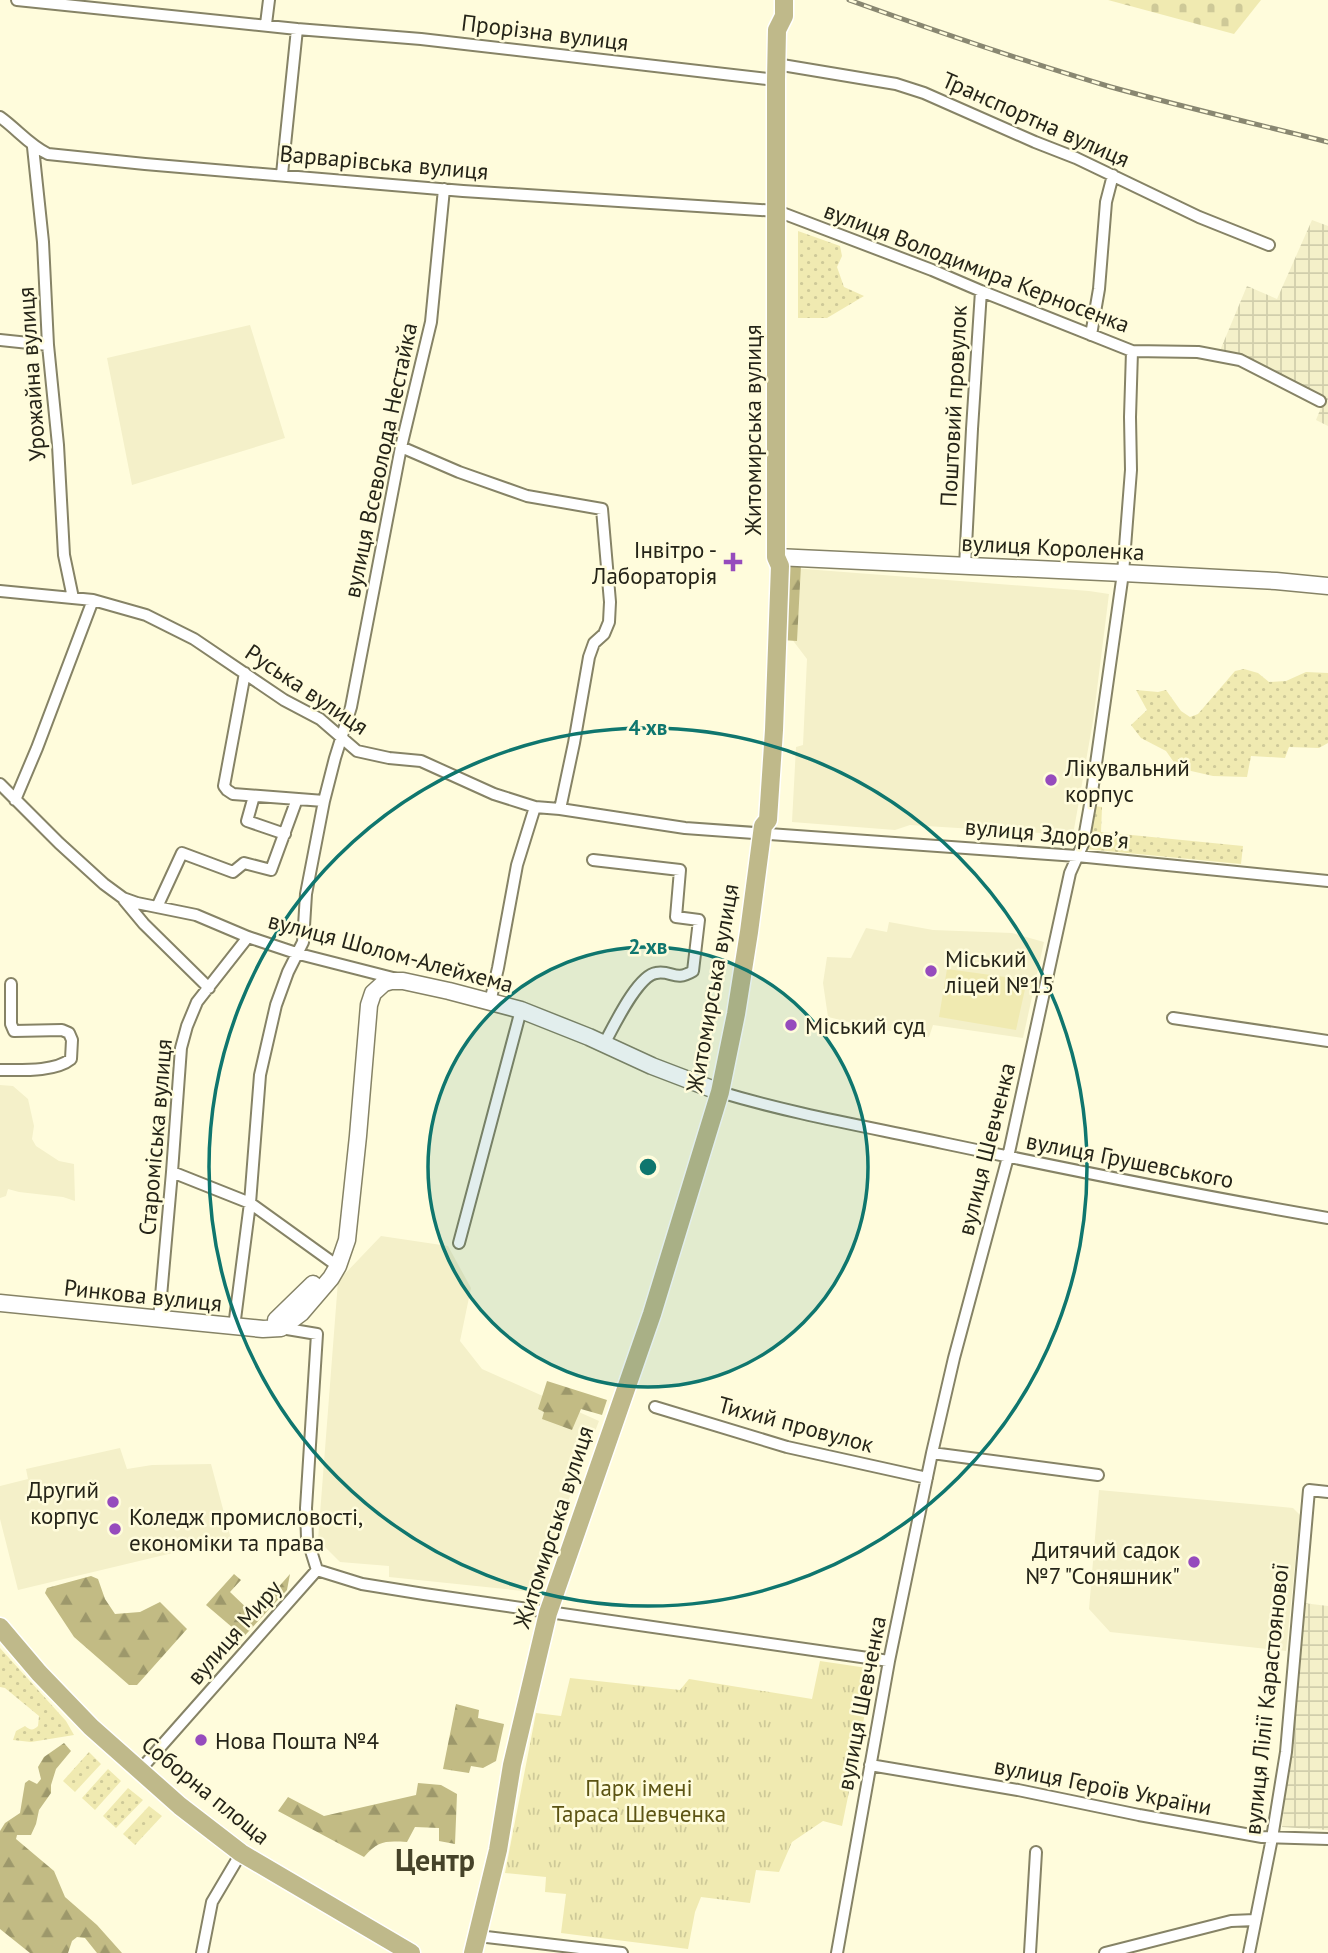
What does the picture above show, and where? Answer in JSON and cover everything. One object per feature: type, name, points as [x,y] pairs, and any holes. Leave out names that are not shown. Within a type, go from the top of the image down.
[{"type":"main road","points":[[772,0],[777,30]]},
{"type":"main road","name":"Житомирська вулиця","points":[[475,1944],[498,1850],[512,1765],[548,1613],[652,1314],[720,1091],[736,1014],[762,830],[768,820],[775,717],[780,566],[776,557],[776,72],[777,30],[784,16],[784,0]]},
{"type":"main road","name":"вулиця Короленка","points":[[776,557],[1276,581],[1328,586]]},
{"type":"main road","points":[[281,1328],[301,1312],[326,1285],[338,1266],[350,1222],[369,1005],[373,993],[384,983],[403,981]]},
{"type":"main road","name":"вулиця Шолом-Алейхема","points":[[403,981],[521,1010],[652,1066],[720,1091]]},
{"type":"main road","points":[[263,1329],[294,1304],[343,1249]]},
{"type":"main road","name":"Ринкова вулиця","points":[[0,1303],[234,1327],[281,1328]]},
{"type":"main road","name":"Соборна площа","points":[[0,1627],[91,1727],[180,1805],[241,1853],[411,1953]]},
{"type":"street","name":"Прорізна вулиця","points":[[17,0],[297,29],[421,38],[776,72]]},
{"type":"street","points":[[266,24],[269,0]]},
{"type":"street","points":[[282,174],[297,29]]},
{"type":"street","name":"Транспортна вулиця","points":[[776,72],[896,84],[923,93],[1113,175],[1199,217],[1269,245]]},
{"type":"street","name":"Варварівська вулиця","points":[[0,117],[33,147],[48,154],[444,189],[777,211]]},
{"type":"street","name":"Урожайна вулиця","points":[[33,147],[43,242],[64,555],[74,598]]},
{"type":"street","points":[[1091,335],[1100,289],[1106,202],[1113,175]]},
{"type":"street","name":"вулиця Всеволода Нестайка","points":[[234,1327],[250,1203],[260,1075],[276,1004],[303,943],[306,894],[324,801],[351,707],[401,447],[431,322],[444,189]]},
{"type":"street","name":"вулиця Володимира Керносенка","points":[[777,211],[1132,351],[1198,352],[1240,360],[1320,401]]},
{"type":"street","name":"Поштовий провулок","points":[[965,566],[981,291]]},
{"type":"street","points":[[0,340],[48,345]]},
{"type":"street","name":"вулиця Шевченка","points":[[836,1953],[889,1661],[932,1453],[954,1358],[1008,1157],[1070,873],[1083,844],[1123,573],[1131,470],[1132,351]]},
{"type":"street","points":[[401,447],[459,472],[527,496],[602,509],[610,602],[609,622],[604,634],[594,643],[589,657],[575,743],[560,809]]},
{"type":"street","name":"Руська вулиця","points":[[0,591],[93,600],[146,615],[194,639],[284,700],[320,719],[357,751],[421,761],[494,794],[536,807],[685,828],[762,830]]},
{"type":"street","points":[[15,800],[93,600]]},
{"type":"street","points":[[245,673],[224,786],[226,790],[233,794],[324,801]]},
{"type":"street","name":"вулиця Шолом-Алейхема","points":[[1,787],[122,898],[196,915],[248,937],[299,954],[403,981]]},
{"type":"street","points":[[254,796],[247,821],[285,834]]},
{"type":"street","points":[[157,907],[182,853],[233,872],[244,863],[271,870],[297,799]]},
{"type":"street","points":[[490,1002],[517,865],[536,807]]},
{"type":"street","name":"вулиця Здоровʼя","points":[[762,830],[1077,856],[1328,881]]},
{"type":"street","points":[[593,860],[680,870],[676,917],[699,920],[693,971],[684,976],[655,973],[643,980],[604,1044]]},
{"type":"street","points":[[122,898],[208,988]]},
{"type":"street","name":"Староміська вулиця","points":[[159,1319],[180,1048],[197,1002],[248,937]]},
{"type":"street","points":[[0,1070],[58,1066],[71,1059],[72,1040],[69,1033],[62,1030],[14,1031],[11,1024],[11,984]]},
{"type":"street","points":[[459,1243],[521,1010]]},
{"type":"street","points":[[1173,1018],[1328,1041]]},
{"type":"street","name":"вулиця Грушевського","points":[[720,1091],[821,1117],[1008,1157],[1186,1194],[1328,1218]]},
{"type":"street","points":[[172,1172],[250,1203],[332,1262]]},
{"type":"street","points":[[281,1328],[317,1334],[306,1508],[307,1538],[317,1570],[362,1584],[889,1661]]},
{"type":"street","name":"Тихий провулок","points":[[655,1407],[787,1447],[927,1478]]},
{"type":"street","points":[[932,1453],[1098,1475]]},
{"type":"street","name":"вулиця Лілії Карастоянової","points":[[1249,1953],[1286,1752],[1309,1490],[1328,1492]]},
{"type":"street","name":"вулиця Миру","points":[[140,1770],[317,1570]]},
{"type":"street","name":"вулиця Героїв України","points":[[870,1765],[1272,1838],[1328,1839]]},
{"type":"street","points":[[1030,1953],[1036,1852]]},
{"type":"street","points":[[202,1953],[212,1902],[241,1853]]},
{"type":"street","points":[[1105,1953],[1231,1921],[1255,1920]]},
{"type":"street","points":[[475,1944],[622,1953]]},
{"type":"shaded area","points":[[1312,220],[1328,226],[1328,426],[1316,420],[1322,405],[1219,353],[1247,286],[1277,299]]},
{"type":"shaded area","points":[[250,325],[285,438],[132,485],[107,358]]},
{"type":"shaded area","points":[[792,568],[1109,594],[1093,721],[1073,835],[910,825],[895,830],[792,822],[796,747],[803,745],[807,659],[791,638]]},
{"type":"shaded area","name":"Міський ліцей №15","points":[[889,922],[933,930],[1012,933],[1044,942],[1023,1038],[933,1025],[929,1037],[828,1017],[823,983],[827,957],[851,958],[866,928],[887,932]]},
{"type":"shaded area","points":[[0,1085],[13,1086],[28,1099],[34,1126],[32,1139],[36,1146],[59,1161],[74,1164],[75,1201],[8,1189],[6,1196],[0,1198]]},
{"type":"shaded area","points":[[381,1236],[448,1246],[471,1288],[460,1341],[482,1369],[599,1421],[533,1592],[389,1577],[389,1566],[340,1562],[318,1540],[338,1281]]},
{"type":"shaded area","name":"Коледж промисловості, економіки та права","points":[[120,1448],[127,1469],[152,1465],[211,1464],[231,1539],[18,1590],[0,1519],[0,1486],[28,1479],[26,1469]]},
{"type":"shaded area","name":"Дитячий садок №7 \"Соняшник\"","points":[[1099,1490],[1293,1508],[1300,1515],[1286,1651],[1110,1632],[1089,1609]]},
{"type":"shaded area","points":[[1303,1603],[1328,1606],[1328,1830],[1282,1827]]},
{"type":"green space","points":[[1108,0],[1261,0],[1234,34]]},
{"type":"green space","points":[[798,231],[840,246],[842,256],[837,267],[844,287],[864,296],[827,318],[798,318]]},
{"type":"green space","points":[[784,564],[801,565],[797,641],[781,640]]},
{"type":"green space","points":[[1244,669],[1258,673],[1269,682],[1286,681],[1306,672],[1328,673],[1328,743],[1319,748],[1289,747],[1285,758],[1251,756],[1247,777],[1213,776],[1178,768],[1166,751],[1141,738],[1131,725],[1147,710],[1136,690],[1166,690],[1181,711],[1190,717],[1198,714],[1235,671]]},
{"type":"green space","points":[[1094,806],[1102,807],[1101,832],[1243,846],[1241,864],[1086,849]]},
{"type":"green space","points":[[947,969],[1027,980],[1016,1030],[939,1017]]},
{"type":"green space","points":[[547,1381],[607,1400],[602,1415],[581,1409],[572,1430],[542,1419],[544,1412],[538,1409]]},
{"type":"green space","points":[[234,1574],[241,1580],[230,1592],[254,1615],[290,1574],[287,1590],[235,1646],[225,1638],[233,1628],[206,1605]]},
{"type":"green space","points":[[91,1576],[98,1579],[105,1599],[115,1614],[140,1612],[160,1602],[187,1629],[137,1685],[129,1685],[74,1637],[45,1593],[47,1588]]},
{"type":"green space","points":[[0,1648],[66,1721],[74,1735],[31,1742],[13,1740],[16,1731],[25,1726],[35,1729],[39,1716],[5,1688],[0,1687]]},
{"type":"green space","name":"Парк імені Тараса Шевченка","points":[[820,1661],[874,1669],[842,1826],[823,1821],[792,1842],[779,1872],[756,1870],[750,1903],[701,1897],[695,1912],[688,1949],[561,1933],[566,1894],[545,1892],[546,1877],[505,1873],[536,1713],[561,1716],[570,1678],[680,1690],[689,1679],[812,1699]]},
{"type":"green space","points":[[456,1704],[479,1710],[478,1718],[504,1724],[496,1761],[483,1768],[471,1766],[469,1773],[443,1769]]},
{"type":"green space","points":[[64,1743],[71,1751],[56,1769],[51,1793],[39,1810],[31,1835],[17,1835],[16,1839],[54,1871],[65,1897],[97,1925],[122,1953],[97,1953],[85,1938],[77,1937],[72,1941],[68,1953],[30,1953],[0,1929],[0,1831],[5,1823],[20,1813],[25,1783],[29,1780],[37,1784],[41,1779],[38,1767],[44,1757]]},
{"type":"green space","points":[[89,1752],[101,1764],[75,1792],[63,1781]]},
{"type":"green space","points":[[108,1769],[121,1781],[95,1810],[82,1798]]},
{"type":"green space","points":[[418,1783],[441,1785],[457,1794],[455,1844],[439,1841],[439,1828],[415,1827],[407,1842],[383,1843],[374,1847],[364,1857],[278,1811],[288,1797],[324,1816],[416,1795]]},
{"type":"green space","points":[[128,1788],[143,1800],[116,1828],[103,1816]]},
{"type":"green space","points":[[149,1806],[162,1816],[135,1845],[123,1834]]},
{"type":"railway","points":[[849,0],[1111,87],[1328,142]]},
{"type":"place","name":"Інвітро - Лабораторія","points":[[733,562]]},
{"type":"place","name":"Лікувальний корпус","points":[[1051,780]]},
{"type":"place","name":"Міський ліцей №15","points":[[931,971]]},
{"type":"place","name":"Міський суд","points":[[791,1025]]},
{"type":"place","name":"Другий корпус","points":[[113,1502]]},
{"type":"place","name":"Коледж промисловості, економіки та права","points":[[115,1529]]},
{"type":"place","name":"Дитячий садок №7 \"Соняшник\"","points":[[1194,1562]]},
{"type":"place","name":"Нова Пошта №4","points":[[201,1740]]},
{"type":"district","name":"Центр","points":[[435,1859]]}]
